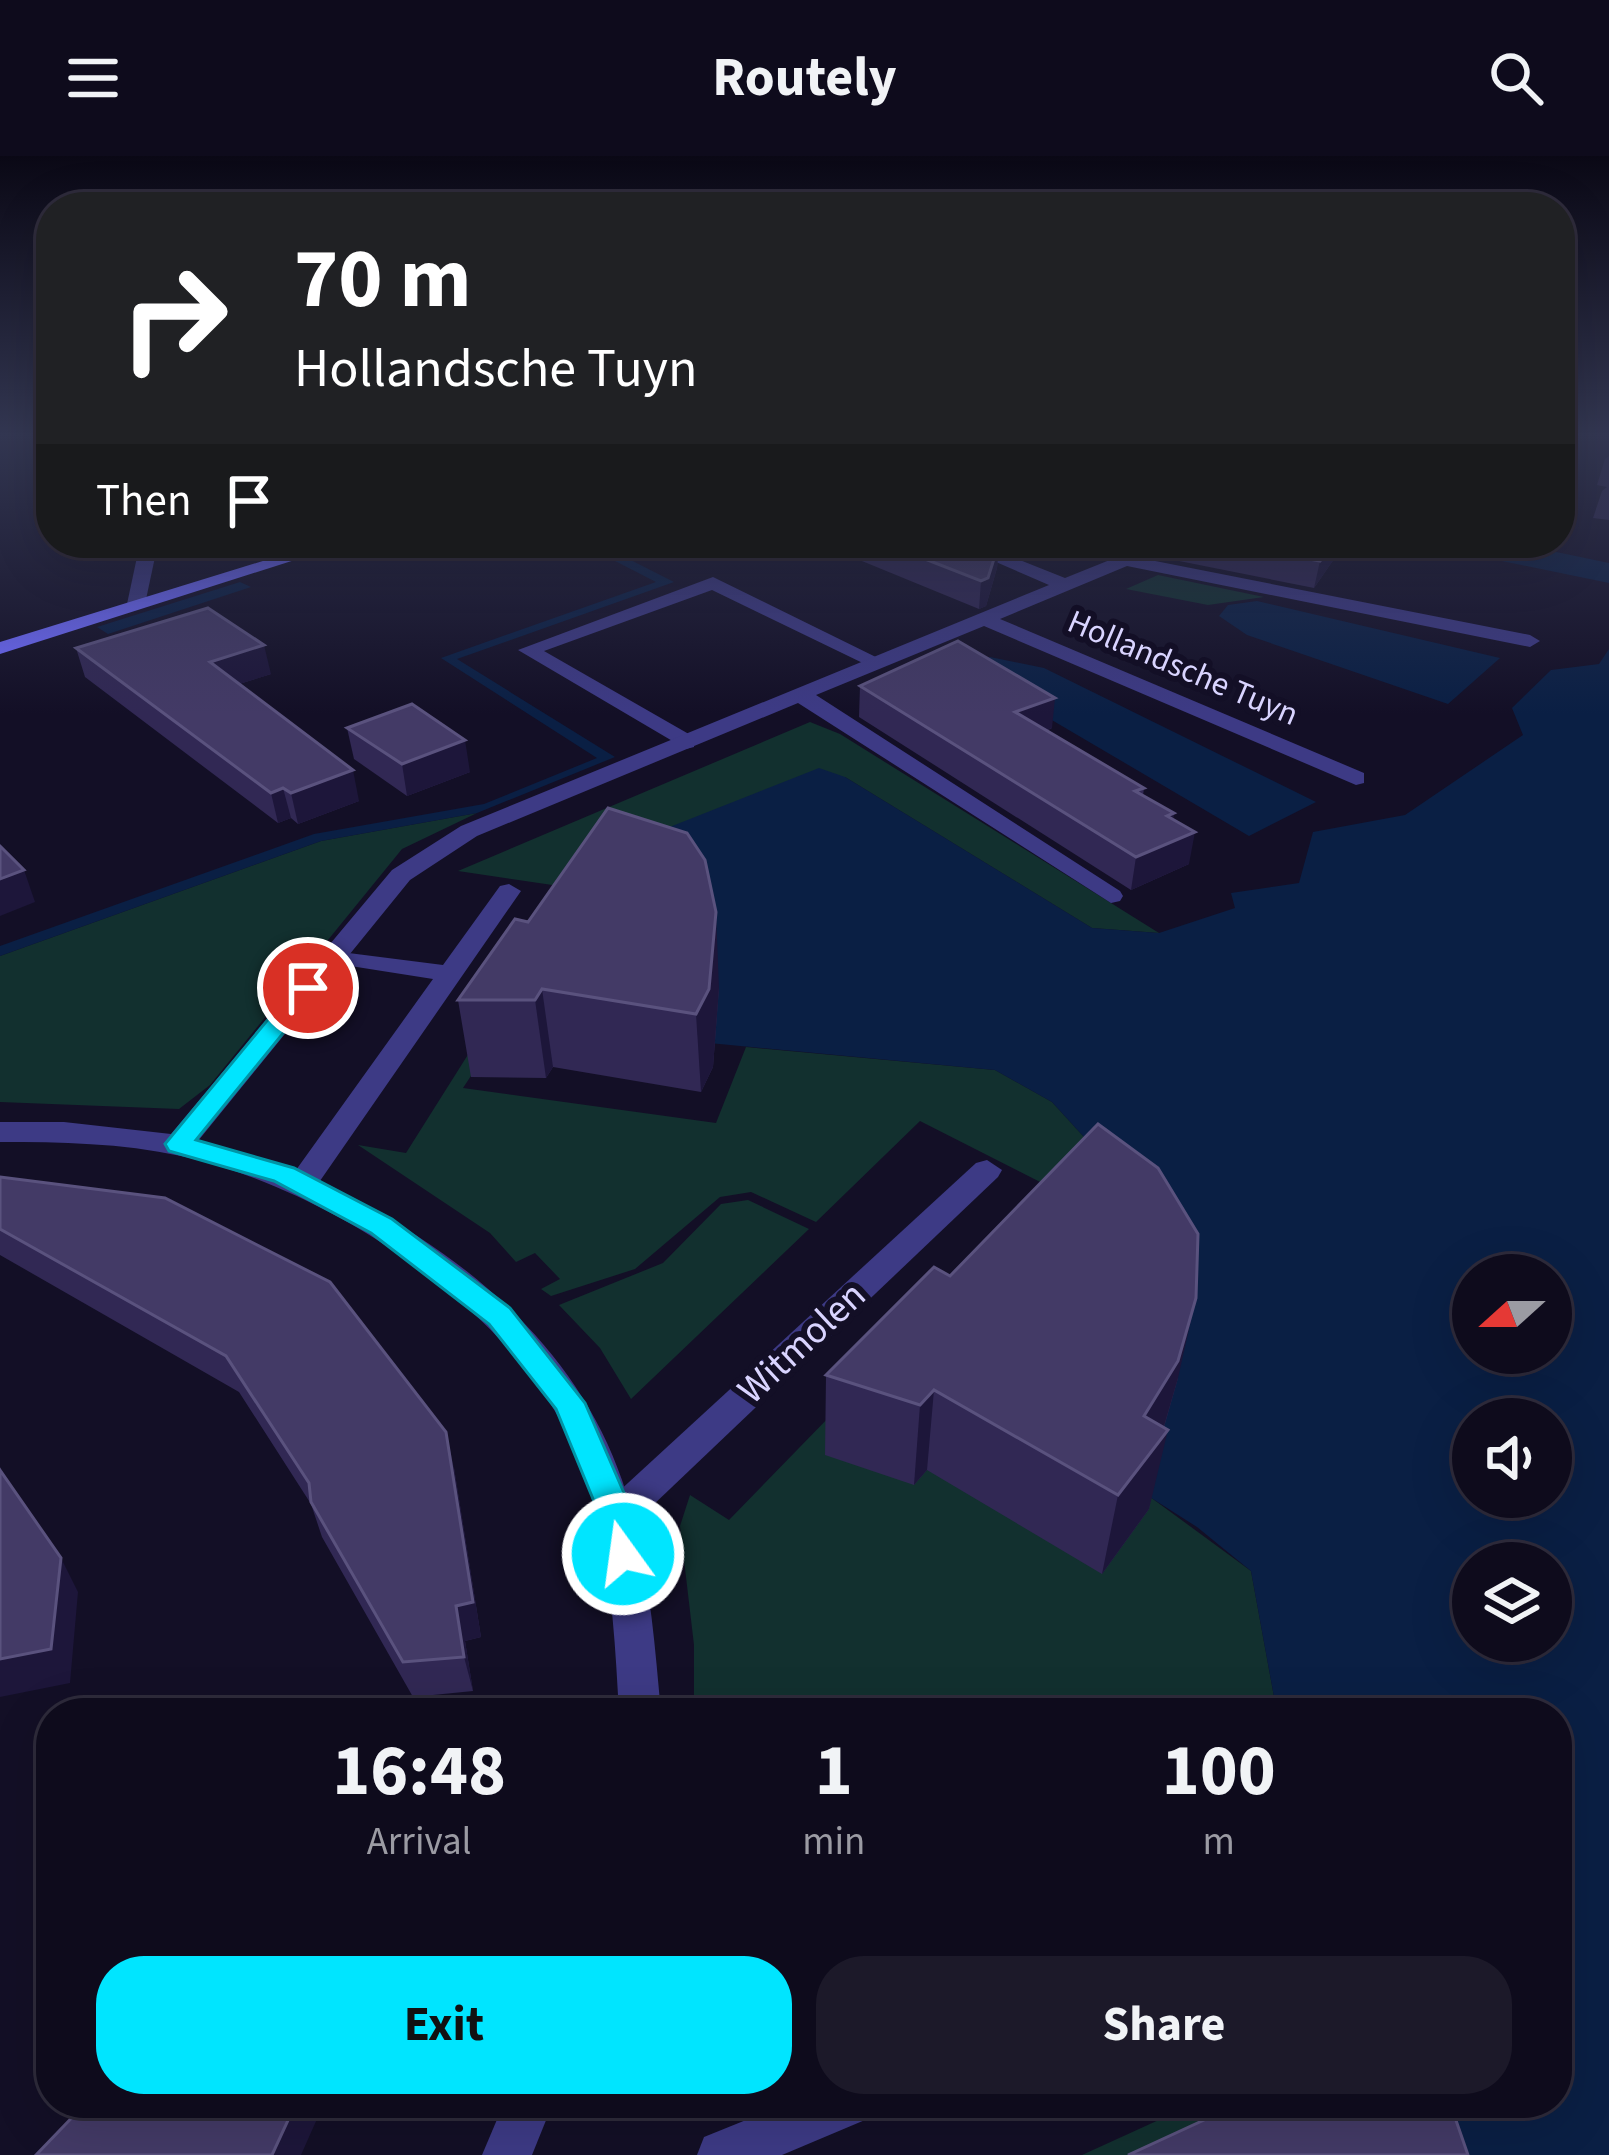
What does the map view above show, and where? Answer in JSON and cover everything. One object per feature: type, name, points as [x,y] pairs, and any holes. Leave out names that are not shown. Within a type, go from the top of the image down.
[{"type":"street","points":[[136,604],[146,558]]},
{"type":"street","points":[[0,648],[289,558]]},
{"type":"street","name":"Hollandsche Tuyn","points":[[998,558],[1065,585]]},
{"type":"street","name":"Hollandsche Tuyn","points":[[178,1144],[401,875],[430,853],[469,832],[1130,558]]},
{"type":"street","name":"Hollandsche Tuyn","points":[[1125,560],[1531,641]]},
{"type":"street","points":[[686,742],[528,650],[713,583],[878,663]]},
{"type":"street","name":"Hollandsche Tuyn","points":[[985,619],[1356,778]]},
{"type":"street","points":[[801,695],[1111,896]]},
{"type":"street","points":[[302,1184],[509,891]]},
{"type":"street","points":[[334,956],[450,974]]},
{"type":"street","points":[[0,1132],[43,1131],[178,1144],[302,1184],[382,1226],[499,1316],[569,1403],[617,1516],[635,1632],[639,1698]]},
{"type":"street","name":"Witmolen","points":[[617,1516],[987,1170]]},
{"type":"street","points":[[507,2155],[523,2118]]},
{"type":"street","points":[[722,2155],[812,2118]]},
{"type":"green space","points":[[1158,575],[1264,597],[1208,605],[1126,589]]},
{"type":"green space","points":[[810,722],[840,734],[1159,933],[1092,928],[845,777],[599,881],[463,1088],[716,1123],[746,1047],[995,1070],[1052,1102],[1084,1137],[1142,1491],[1251,1571],[1274,1698],[694,1698],[694,1645],[680,1526],[690,1495],[729,1520],[1052,1188],[920,1121],[816,1222],[751,1192],[720,1197],[635,1269],[551,1296],[541,1289],[560,1279],[535,1253],[516,1262],[490,1233],[358,1145],[406,1153],[573,888],[458,871]]},
{"type":"green space","points":[[477,813],[402,849],[210,1085],[179,1109],[0,1102],[0,956],[321,841]]},
{"type":"green space","points":[[748,1200],[809,1229],[631,1399],[600,1348],[559,1305],[663,1263],[721,1204]]},
{"type":"green space","points":[[1163,2118],[1413,2118],[1410,2155],[1082,2155]]},
{"type":"water","points":[[1575,556],[1609,563],[1609,583],[1487,558]]},
{"type":"water","points":[[609,558],[627,558],[674,582],[457,659],[615,757],[477,813],[321,841],[0,956],[0,946],[314,834],[484,804],[597,758],[441,658],[656,582]]},
{"type":"water","points":[[240,582],[251,587],[108,634],[97,627]]},
{"type":"water","points":[[1257,601],[1500,658],[1448,704],[1247,635],[1219,616],[1228,605]]},
{"type":"water","points":[[1609,649],[1609,2155],[1410,2155],[1413,2118],[1572,2118],[1572,1698],[1274,1698],[1251,1571],[1197,1527],[1142,1492],[1084,1137],[1052,1102],[995,1070],[709,1043],[657,832],[819,768],[845,777],[1092,928],[1159,933],[1235,908],[1231,893],[1299,883],[1313,832],[1405,815],[1523,735],[1512,708],[1551,670],[1599,664]]},
{"type":"water","points":[[990,657],[1044,668],[1316,802],[1249,836],[972,673],[971,667]]},
{"type":"building","points":[[922,558],[994,558],[988,578],[981,581]]},
{"type":"building","points":[[208,608],[264,645],[210,662],[353,770],[291,793],[283,788],[271,793],[76,648]]},
{"type":"building","points":[[958,641],[1055,698],[1015,712],[1144,788],[1135,791],[1174,813],[1167,816],[1195,832],[1136,857],[860,686]]},
{"type":"building","points":[[412,704],[465,740],[402,764],[347,728]]},
{"type":"building","points":[[608,808],[687,833],[705,860],[716,912],[709,989],[696,1014],[542,989],[535,1000],[458,1000],[515,919],[528,922]]},
{"type":"building","points":[[0,846],[24,870],[0,879]]},
{"type":"building","points":[[1098,1124],[1158,1168],[1198,1234],[1196,1298],[1178,1361],[1144,1416],[1168,1430],[1118,1495],[934,1390],[920,1405],[826,1375],[934,1267],[950,1276]]},
{"type":"building","points":[[0,1177],[165,1198],[330,1282],[446,1432],[473,1602],[456,1606],[464,1657],[403,1662],[311,1502],[309,1483],[226,1356],[0,1229]]},
{"type":"building","points":[[0,1470],[61,1558],[51,1649],[0,1659]]},
{"type":"building","points":[[72,2118],[289,2118],[272,2155],[36,2155]]},
{"type":"building","points":[[1208,2118],[1455,2118],[1468,2155],[1128,2155]]},
{"type":"route","points":[[308,988],[178,1144],[284,1174],[382,1226],[499,1316],[569,1403],[617,1516],[623,1554]]}]
